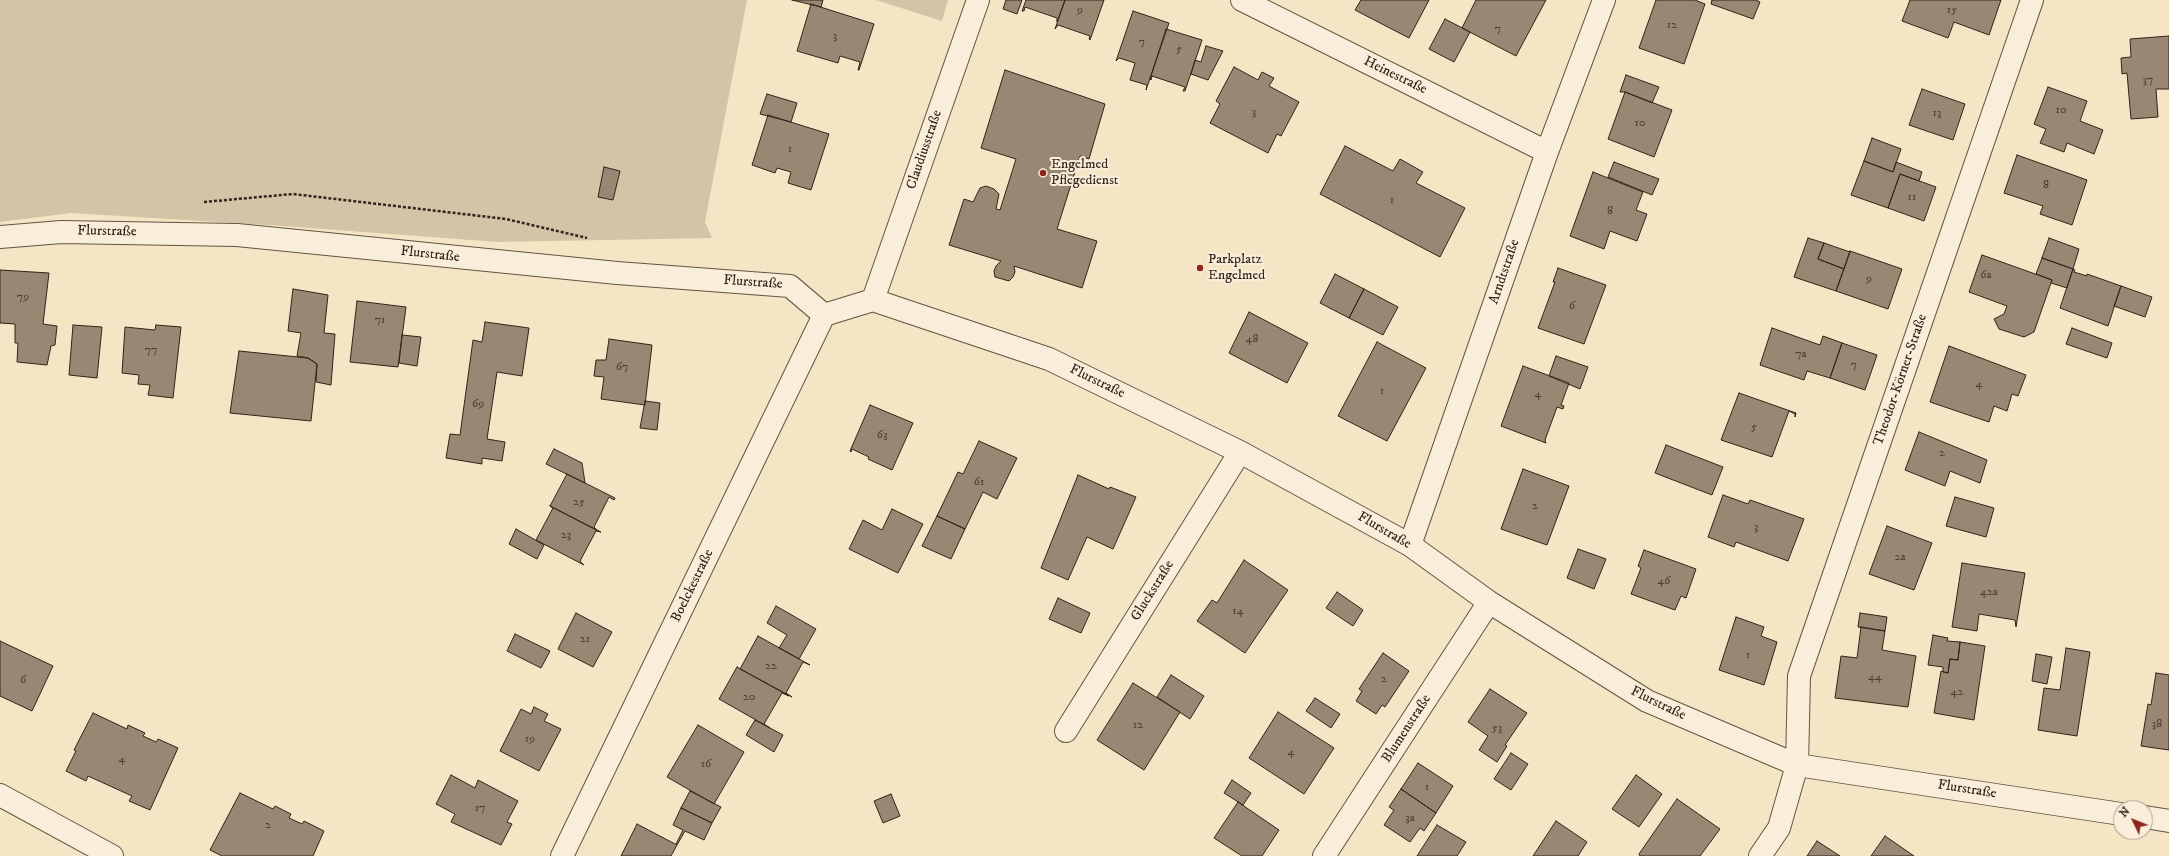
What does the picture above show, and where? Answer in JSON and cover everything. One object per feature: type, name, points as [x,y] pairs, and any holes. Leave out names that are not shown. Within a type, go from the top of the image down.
[{"type":"street","name":"Claudiusstraße","points":[[873,300],[978,0]]},
{"type":"street","name":"Heinestraße","points":[[1242,0],[1547,152]]},
{"type":"street","name":"Arndtstraße","points":[[1410,545],[1547,152],[1604,0]]},
{"type":"street","name":"Theodor-Körner-Straße","points":[[1760,856],[1779,828],[1797,765],[1799,676],[2032,0]]},
{"type":"street","name":"Flurstraße","points":[[0,237],[61,232],[237,235],[617,273],[790,286],[824,315]]},
{"type":"street","points":[[824,315],[873,300]]},
{"type":"street","name":"Flurstraße","points":[[873,300],[1049,359],[1240,452],[1410,545],[1489,602],[1647,701],[1797,765],[2113,813]]},
{"type":"street","name":"Boelckestraße","points":[[562,856],[824,315]]},
{"type":"street","name":"Gluckstraße","points":[[1066,731],[1240,452]]},
{"type":"street","name":"Blumenstraße","points":[[1324,856],[1489,602]]},
{"type":"street","points":[[0,795],[112,856]]},
{"type":"street","points":[[2153,818],[2169,821]]},
{"type":"shaded area","points":[[0,0],[747,0],[705,222],[712,238],[497,242],[283,226],[71,213],[0,222]]},
{"type":"shaded area","points":[[876,0],[948,0],[942,21]]},
{"type":"building","points":[[792,0],[823,0],[821,7]]},
{"type":"building","points":[[1006,0],[1022,0],[1017,14],[1003,9]]},
{"type":"building","points":[[1026,0],[1065,0],[1057,22],[1057,18],[1025,7],[1024,11],[1022,11]]},
{"type":"building","points":[[1065,0],[1104,0],[1090,40],[1090,36],[1058,25],[1055,29]]},
{"type":"building","points":[[1361,0],[1429,0],[1409,38],[1355,10]]},
{"type":"building","points":[[1476,0],[1546,0],[1516,56],[1462,28]]},
{"type":"building","points":[[1656,0],[1695,0],[1705,4],[1684,64],[1639,48]]},
{"type":"building","points":[[1712,0],[1756,0],[1760,2],[1753,19],[1711,4]]},
{"type":"building","points":[[1910,0],[2001,0],[1989,35],[1954,22],[1948,38],[1902,21]]},
{"type":"building","points":[[811,4],[874,24],[859,70],[860,62],[840,56],[838,63],[797,51]]},
{"type":"building","points":[[1133,11],[1169,23],[1146,90],[1147,85],[1130,80],[1135,63],[1119,58],[1116,61]]},
{"type":"building","points":[[1445,19],[1470,32],[1454,62],[1429,49]]},
{"type":"building","points":[[1166,29],[1202,40],[1185,91],[1183,91],[1185,87],[1152,76],[1151,80],[1150,79]]},
{"type":"building","points":[[2169,36],[2169,89],[2156,89],[2158,117],[2131,119],[2127,73],[2122,74],[2121,58],[2131,57],[2130,39]]},
{"type":"building","points":[[1206,46],[1223,51],[1208,80],[1191,74],[1195,60],[1201,62]]},
{"type":"building","points":[[1234,67],[1258,80],[1262,72],[1274,78],[1269,86],[1299,102],[1281,136],[1277,134],[1268,153],[1210,123],[1220,104],[1216,101]]},
{"type":"building","name":"Engelmed Pflegedienst","points":[[1005,70],[1105,104],[1089,159],[1080,156],[1057,229],[1097,241],[1082,288],[1014,266],[1015,272],[1009,281],[995,277],[994,271],[996,266],[1001,261],[949,245],[964,199],[973,202],[980,188],[986,186],[994,189],[999,194],[996,209],[1000,210],[1016,159],[981,148]]},
{"type":"building","points":[[1626,75],[1659,87],[1652,103],[1625,92],[1620,92]]},
{"type":"building","points":[[2048,87],[2087,101],[2080,121],[2103,130],[2094,154],[2067,143],[2064,152],[2040,143],[2046,129],[2034,124]]},
{"type":"building","points":[[1922,89],[1965,104],[1953,140],[1909,125]]},
{"type":"building","points":[[1625,92],[1672,110],[1654,157],[1608,139]]},
{"type":"building","points":[[767,94],[797,103],[791,122],[760,114]]},
{"type":"building","points":[[768,115],[829,134],[811,190],[788,183],[791,172],[777,168],[775,173],[752,165]]},
{"type":"building","points":[[1872,138],[1901,149],[1893,172],[1864,161]]},
{"type":"building","points":[[1345,146],[1393,171],[1400,159],[1423,172],[1416,183],[1465,208],[1440,257],[1320,194]]},
{"type":"building","points":[[2017,155],[2087,180],[2072,225],[2040,214],[2043,206],[2004,193]]},
{"type":"building","points":[[1864,161],[1893,172],[1896,162],[1922,172],[1919,181],[1900,174],[1888,208],[1851,195]]},
{"type":"building","points":[[1614,162],[1659,179],[1652,195],[1608,177]]},
{"type":"building","points":[[604,167],[620,171],[613,200],[598,197]]},
{"type":"building","points":[[1593,172],[1643,192],[1636,210],[1647,214],[1637,241],[1610,231],[1604,249],[1570,236]]},
{"type":"building","points":[[1900,174],[1936,187],[1924,221],[1888,208]]},
{"type":"building","points":[[1808,238],[1824,243],[1818,259],[1844,269],[1836,291],[1794,277]]},
{"type":"building","points":[[2049,238],[2079,249],[2073,269],[2042,258]]},
{"type":"building","points":[[1824,243],[1850,252],[1844,269],[1818,259]]},
{"type":"building","points":[[1850,251],[1902,269],[1888,309],[1836,291]]},
{"type":"building","points":[[1982,255],[2052,280],[2034,332],[2024,337],[1999,329],[1994,319],[2004,314],[2007,306],[1969,292]]},
{"type":"building","points":[[2042,258],[2073,269],[2067,288],[2051,283],[2052,280],[2036,274]]},
{"type":"building","points":[[1558,268],[1606,285],[1584,344],[1538,328],[1555,282],[1553,282]]},
{"type":"building","points":[[2073,269],[2075,270],[2074,272],[2087,276],[2087,274],[2121,286],[2108,326],[2060,308]]},
{"type":"building","points":[[0,270],[49,273],[43,324],[57,326],[55,345],[51,346],[47,365],[17,362],[18,343],[15,343],[15,324],[0,323]]},
{"type":"building","points":[[1335,274],[1364,289],[1349,318],[1320,303]]},
{"type":"building","points":[[2121,286],[2152,297],[2145,317],[2114,306]]},
{"type":"building","points":[[293,289],[328,295],[324,333],[335,334],[331,385],[316,382],[317,364],[308,358],[297,356],[301,333],[288,331]]},
{"type":"building","points":[[1364,289],[1398,307],[1383,335],[1349,318]]},
{"type":"building","points":[[357,301],[406,307],[398,367],[350,362]]},
{"type":"building","points":[[1249,312],[1308,343],[1287,383],[1229,353]]},
{"type":"building","points":[[485,322],[529,328],[522,376],[497,372],[487,439],[505,442],[502,461],[482,458],[482,464],[446,458],[450,434],[460,435],[473,340],[482,342]]},
{"type":"building","points":[[73,325],[102,327],[97,378],[69,375]]},
{"type":"building","points":[[156,325],[181,327],[173,398],[148,395],[150,385],[138,384],[139,375],[122,373],[125,327],[155,330]]},
{"type":"building","points":[[1772,328],[1820,345],[1823,336],[1842,343],[1830,378],[1807,371],[1804,380],[1760,365]]},
{"type":"building","points":[[2072,328],[2112,343],[2107,358],[2066,344]]},
{"type":"building","points":[[402,335],[421,337],[417,366],[399,363]]},
{"type":"building","points":[[609,339],[652,345],[645,405],[601,399],[604,377],[594,376],[596,360],[606,360]]},
{"type":"building","points":[[1377,342],[1426,368],[1387,441],[1338,416]]},
{"type":"building","points":[[1842,343],[1877,355],[1865,390],[1830,378]]},
{"type":"building","points":[[1949,346],[2026,375],[2018,396],[2012,394],[2007,411],[1994,406],[1989,422],[1930,402]]},
{"type":"building","points":[[239,351],[308,358],[317,364],[311,421],[230,413]]},
{"type":"building","points":[[1556,356],[1588,367],[1580,389],[1549,376]]},
{"type":"building","points":[[1523,366],[1569,383],[1561,405],[1564,406],[1563,409],[1557,407],[1545,440],[1546,443],[1501,426]]},
{"type":"building","points":[[1739,393],[1796,413],[1795,417],[1795,414],[1789,411],[1772,457],[1721,440]]},
{"type":"building","points":[[645,401],[660,403],[657,430],[640,428]]},
{"type":"building","points":[[870,405],[913,423],[892,470],[868,459],[869,457],[852,449],[851,452],[850,451]]},
{"type":"building","points":[[1919,432],[1987,460],[1980,483],[1950,471],[1945,486],[1905,470]]},
{"type":"building","points":[[979,441],[1017,458],[997,499],[983,492],[965,529],[937,516],[958,472],[963,474]]},
{"type":"building","points":[[1666,445],[1723,467],[1712,495],[1655,473]]},
{"type":"building","points":[[554,449],[582,463],[585,483],[546,464]]},
{"type":"building","points":[[1523,469],[1569,486],[1547,545],[1501,529]]},
{"type":"building","points":[[567,474],[615,498],[614,500],[609,497],[594,527],[598,531],[550,506]]},
{"type":"building","points":[[1078,475],[1109,489],[1110,487],[1136,497],[1113,549],[1087,537],[1068,580],[1041,568]]},
{"type":"building","points":[[1723,495],[1748,504],[1750,500],[1804,519],[1788,561],[1736,542],[1734,547],[1708,537]]},
{"type":"building","points":[[1955,497],[1994,508],[1986,537],[1946,526]]},
{"type":"building","points":[[550,506],[601,532],[596,531],[580,561],[584,565],[536,540],[553,508]]},
{"type":"building","points":[[892,509],[923,524],[898,573],[849,549],[863,520],[882,530]]},
{"type":"building","points":[[937,516],[965,529],[951,559],[922,546]]},
{"type":"building","points":[[1887,526],[1932,543],[1914,590],[1869,574]]},
{"type":"building","points":[[516,529],[544,545],[537,559],[509,544]]},
{"type":"building","points":[[1578,549],[1606,559],[1594,589],[1567,578]]},
{"type":"building","points":[[1644,550],[1696,569],[1686,598],[1681,596],[1675,610],[1631,594],[1641,568],[1638,566]]},
{"type":"building","points":[[1244,560],[1288,590],[1245,653],[1197,621],[1212,600],[1217,603]]},
{"type":"building","points":[[1962,563],[2025,573],[2016,627],[2015,620],[1979,614],[1977,631],[1952,627]]},
{"type":"building","points":[[1337,592],[1363,610],[1353,626],[1326,608]]},
{"type":"building","points":[[1058,598],[1090,613],[1081,633],[1049,619]]},
{"type":"building","points":[[776,606],[816,629],[799,659],[779,648],[787,635],[767,623]]},
{"type":"building","points":[[576,613],[612,632],[593,667],[558,649]]},
{"type":"building","points":[[1860,613],[1887,617],[1885,631],[1858,627]]},
{"type":"building","points":[[1736,617],[1764,627],[1761,636],[1777,642],[1764,685],[1719,670]]},
{"type":"building","points":[[1861,627],[1885,631],[1882,650],[1916,656],[1908,707],[1835,698],[1841,656],[1857,658]]},
{"type":"building","points":[[515,634],[550,651],[541,668],[507,651]]},
{"type":"building","points":[[1933,635],[1948,638],[1947,641],[1960,642],[1958,660],[1950,659],[1948,673],[1943,672],[1943,667],[1928,665]]},
{"type":"building","points":[[758,636],[810,665],[803,662],[786,693],[792,697],[740,669]]},
{"type":"building","points":[[0,641],[53,666],[32,711],[0,696]]},
{"type":"building","points":[[1960,642],[1985,646],[1974,720],[1934,713],[1941,671],[1948,673],[1950,659],[1958,660]]},
{"type":"building","points":[[2066,648],[2090,652],[2077,736],[2038,730],[2044,688],[2060,690]]},
{"type":"building","points":[[1383,653],[1409,671],[1385,707],[1382,705],[1376,714],[1356,701],[1362,691],[1359,689]]},
{"type":"building","points":[[2036,654],[2052,657],[2047,684],[2032,681]]},
{"type":"building","points":[[737,667],[789,696],[782,693],[764,724],[770,728],[719,699]]},
{"type":"building","points":[[2156,673],[2169,675],[2169,750],[2141,746],[2148,704],[2151,705]]},
{"type":"building","points":[[1171,675],[1204,696],[1190,719],[1157,697]]},
{"type":"building","points":[[1133,683],[1180,712],[1144,770],[1097,740]]},
{"type":"building","points":[[1490,689],[1527,713],[1505,745],[1507,746],[1497,762],[1479,750],[1488,736],[1468,722]]},
{"type":"building","points":[[1315,698],[1340,714],[1331,728],[1306,711]]},
{"type":"building","points":[[534,707],[548,714],[544,721],[561,729],[539,771],[500,751],[521,709],[531,714]]},
{"type":"building","points":[[1278,712],[1334,748],[1304,794],[1249,758]]},
{"type":"building","points":[[93,713],[127,729],[128,725],[145,733],[143,736],[156,742],[158,739],[178,748],[150,810],[129,801],[132,796],[88,776],[86,781],[66,771],[76,751],[74,750]]},
{"type":"building","points":[[755,720],[783,735],[774,752],[746,735]]},
{"type":"building","points":[[698,725],[744,752],[714,804],[667,777]]},
{"type":"building","points":[[1511,753],[1528,764],[1511,790],[1494,779]]},
{"type":"building","points":[[1418,763],[1453,786],[1436,813],[1401,789]]},
{"type":"building","points":[[451,775],[475,788],[478,780],[518,801],[507,822],[512,824],[501,845],[451,822],[455,814],[436,804]]},
{"type":"building","points":[[1636,775],[1662,794],[1639,827],[1612,809]]},
{"type":"building","points":[[1232,780],[1251,793],[1243,805],[1224,793]]},
{"type":"building","points":[[1401,789],[1436,813],[1424,831],[1420,828],[1410,842],[1384,825],[1394,810],[1389,807]]},
{"type":"building","points":[[690,791],[721,807],[712,823],[681,808]]},
{"type":"building","points":[[240,793],[273,809],[275,806],[291,814],[289,818],[302,824],[304,821],[324,831],[313,856],[222,856],[210,850]]},
{"type":"building","points":[[891,794],[900,816],[883,823],[874,801]]},
{"type":"building","points":[[1677,799],[1720,829],[1700,856],[1640,856],[1639,854]]},
{"type":"building","points":[[1238,802],[1279,830],[1262,856],[1242,856],[1214,838]]},
{"type":"building","points":[[681,808],[712,823],[704,840],[685,831],[677,845],[676,844],[683,830],[673,825]]},
{"type":"building","points":[[1556,821],[1587,842],[1578,856],[1533,856]]},
{"type":"building","points":[[637,824],[677,845],[671,856],[621,856]]},
{"type":"building","points":[[1437,825],[1466,842],[1457,856],[1417,856]]},
{"type":"building","points":[[1885,836],[1914,856],[1871,856]]},
{"type":"building","points":[[1817,841],[1840,856],[1807,856]]},
{"type":"place","name":"Engelmed Pflegedienst","points":[[1043,173]]},
{"type":"place","name":"Parkplatz Engelmed","points":[[1200,268]]}]
